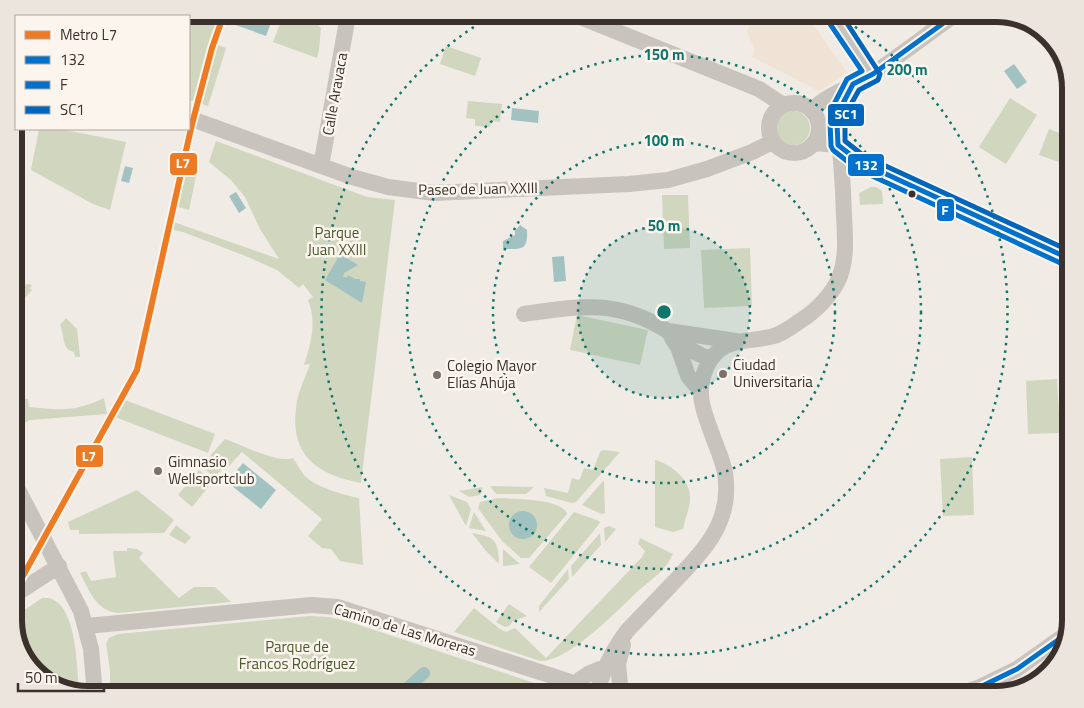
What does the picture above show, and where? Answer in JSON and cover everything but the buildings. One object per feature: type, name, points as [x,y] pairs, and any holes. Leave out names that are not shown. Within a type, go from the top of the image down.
[{"type":"street","name":"Calle Aravaca","points":[[321,166],[347,22]]},
{"type":"street","points":[[593,22],[759,89],[783,105]]},
{"type":"street","points":[[837,22],[873,74]]},
{"type":"street","points":[[812,110],[836,92],[873,74],[945,22]]},
{"type":"street","points":[[666,330],[736,341],[772,337],[808,317],[830,294],[842,270],[845,248],[843,188],[837,122],[839,111],[854,84]]},
{"type":"street","points":[[798,103],[812,110],[817,117],[819,134],[810,149],[802,153],[793,154],[778,148],[772,142],[768,125],[776,110],[783,105],[798,103]]},
{"type":"street","name":"Paseo de Juan XXIII","points":[[190,118],[352,177],[388,187],[434,193],[629,184],[668,180],[707,169],[752,152],[772,142]]},
{"type":"street","points":[[815,142],[838,145],[860,162],[1062,254]]},
{"type":"street","points":[[843,188],[851,173],[860,162]]},
{"type":"street","points":[[524,314],[560,309],[605,307],[633,313],[666,330],[686,346],[711,358]]},
{"type":"street","points":[[666,330],[678,347],[688,376],[700,390]]},
{"type":"street","points":[[684,334],[695,340],[711,358]]},
{"type":"street","points":[[590,686],[588,674],[605,667],[627,631],[701,552],[716,530],[724,510],[726,494],[724,469],[704,412],[700,390],[711,358],[724,347],[736,341]]},
{"type":"street","points":[[23,499],[75,597],[86,626],[92,656],[94,686]]},
{"type":"street","points":[[23,590],[59,566]]},
{"type":"street","name":"Camino de Las Moreras","points":[[86,626],[312,605],[331,606],[349,610],[581,686]]},
{"type":"street","points":[[620,686],[618,664],[627,631]]},
{"type":"street","points":[[982,686],[1017,669],[1058,640]]},
{"type":"green space","points":[[190,22],[220,22],[212,43],[226,48],[208,106],[190,100]]},
{"type":"green space","points":[[279,22],[315,22],[321,28],[317,58],[273,42],[280,24]]},
{"type":"green space","points":[[446,46],[481,58],[475,76],[440,64]]},
{"type":"green space","points":[[1010,98],[1037,115],[1006,164],[979,147]]},
{"type":"green space","points":[[468,101],[502,104],[500,122],[491,121],[490,127],[475,126],[475,119],[466,118]]},
{"type":"green space","points":[[793,111],[800,112],[805,116],[809,121],[809,135],[805,140],[800,144],[793,145],[786,144],[781,140],[777,135],[776,128],[777,121],[781,116],[786,112]]},
{"type":"green space","points":[[1049,129],[1062,134],[1062,163],[1039,155]]},
{"type":"green space","points":[[39,130],[65,130],[126,142],[110,210],[93,204],[31,170]]},
{"type":"green space","name":"Parque Juan XXIII","points":[[216,141],[367,197],[395,200],[361,483],[332,475],[320,469],[310,461],[298,440],[295,426],[296,409],[310,364],[304,365],[311,341],[313,324],[308,300],[313,297],[303,284],[299,288],[277,270],[183,232],[165,228],[168,220],[279,259],[260,229],[245,197],[231,180],[209,162]]},
{"type":"green space","points":[[179,167],[197,171],[189,210],[171,205]]},
{"type":"green space","points":[[871,187],[876,187],[882,191],[883,204],[860,205],[859,193]]},
{"type":"green space","points":[[662,195],[688,195],[690,248],[664,249]]},
{"type":"green space","points":[[750,248],[752,306],[704,308],[701,250]]},
{"type":"green space","points":[[30,284],[32,290],[23,300],[23,285]]},
{"type":"green space","points":[[577,315],[648,330],[640,365],[570,350]]},
{"type":"green space","points":[[66,318],[77,329],[80,357],[75,357],[74,352],[65,345],[60,325]]},
{"type":"green space","points":[[1057,379],[1060,433],[1028,434],[1026,381]]},
{"type":"green space","points":[[117,397],[215,434],[208,453],[110,415]]},
{"type":"green space","points":[[23,398],[28,399],[29,407],[67,409],[85,406],[104,398],[107,414],[30,420],[23,424]]},
{"type":"green space","points":[[225,439],[269,456],[286,459],[293,458],[304,475],[315,483],[338,493],[359,498],[363,565],[340,561],[331,549],[322,548],[308,536],[322,519],[242,452],[227,468],[224,466],[215,478],[201,466]]},
{"type":"green space","points":[[603,450],[620,452],[576,502],[572,503],[546,496],[544,488],[568,493],[572,478],[580,479],[584,468],[593,470],[600,452]]},
{"type":"green space","points":[[972,457],[974,515],[943,516],[940,459]]},
{"type":"green space","points":[[655,460],[673,469],[684,479],[687,485],[690,502],[683,529],[673,532],[655,527]]},
{"type":"green space","points":[[199,470],[213,481],[192,507],[178,495]]},
{"type":"green space","points":[[604,480],[605,513],[601,514],[582,505]]},
{"type":"green space","points":[[490,486],[534,487],[526,494],[496,494]]},
{"type":"green space","points":[[483,487],[480,495],[469,497],[459,491]]},
{"type":"green space","points":[[137,490],[174,520],[164,533],[79,534],[79,530],[70,530],[68,522]]},
{"type":"green space","points":[[449,495],[467,502],[471,509],[466,526]]},
{"type":"green space","points":[[498,498],[547,502],[563,509],[567,514],[529,558],[521,558],[502,541],[478,508],[480,502]]},
{"type":"green space","points":[[474,512],[486,531],[469,528]]},
{"type":"green space","points":[[574,512],[600,523],[551,583],[529,567]]},
{"type":"green space","points":[[176,525],[191,537],[185,544],[169,535]]},
{"type":"green space","points":[[609,526],[616,529],[605,542],[604,528]]},
{"type":"green space","points":[[472,533],[486,536],[494,541],[498,549],[499,564],[486,551]]},
{"type":"green space","points":[[600,533],[601,545],[572,577],[571,566]]},
{"type":"green space","points":[[640,538],[673,554],[668,563],[592,634],[564,653],[551,659],[540,661],[454,632],[474,608],[506,632],[515,628],[546,658],[642,557],[645,551],[638,544]]},
{"type":"green space","points":[[127,548],[137,549],[143,553],[139,558],[179,598],[194,587],[215,587],[231,602],[118,613],[104,608],[94,599],[80,573],[86,571],[91,581],[116,577],[113,551],[127,551]]},
{"type":"green space","points":[[503,549],[520,564],[503,566]]},
{"type":"green space","points":[[568,569],[569,579],[539,612],[539,606]]},
{"type":"green space","points":[[42,598],[54,600],[62,607],[69,619],[73,634],[79,685],[52,674],[36,660],[26,641],[23,611]]},
{"type":"green space","points":[[509,604],[527,616],[513,621],[509,626],[505,627],[496,622]]},
{"type":"green space","name":"Parque de Francos Rodríguez","points":[[309,616],[329,617],[350,622],[544,686],[110,686],[110,670],[106,644],[109,638],[118,634]]},
{"type":"shaded area","points":[[751,22],[811,22],[847,72],[819,91],[752,57],[755,50],[747,32]]},
{"type":"water","points":[[234,22],[271,22],[266,36],[233,24]]},
{"type":"water","points":[[1014,64],[1027,82],[1017,89],[1004,71]]},
{"type":"water","points":[[512,108],[539,111],[538,123],[511,120]]},
{"type":"water","points":[[125,166],[133,168],[129,183],[121,181]]},
{"type":"water","points":[[236,192],[246,208],[239,213],[229,196]]},
{"type":"water","points":[[520,225],[527,230],[525,245],[519,249],[503,249],[503,241],[515,235],[515,231]]},
{"type":"water","points":[[340,254],[358,265],[344,273],[343,277],[348,275],[366,282],[362,303],[325,280]]},
{"type":"water","points":[[564,256],[566,281],[554,282],[552,257]]},
{"type":"water","points":[[243,463],[276,490],[261,509],[227,482]]},
{"type":"water","points":[[523,511],[533,515],[537,525],[533,535],[523,539],[513,535],[509,525],[513,515]]},
{"type":"waterway","points":[[410,686],[424,673]]},
{"type":"metro line","name":"L7","points":[[23,576],[137,370],[192,124],[212,48],[221,22]]},
{"type":"transit line","name":"F","points":[[829,22],[862,71],[847,79],[832,108],[830,122],[831,146],[833,150],[857,169],[1062,264]]},
{"type":"transit line","name":"SC1","points":[[846,22],[880,74],[878,80],[859,90],[846,113],[845,141],[864,156],[1062,247]]},
{"type":"transit line","name":"132","points":[[945,22],[873,74],[853,84],[839,111],[837,122],[838,145],[860,162],[1062,255]]},
{"type":"transit line","name":"132","points":[[982,686],[1017,669],[1058,640]]},
{"type":"place","name":"Ciudad Universitaria","points":[[723,374]]},
{"type":"place","name":"Colegio Mayor Elías Ahúja","points":[[437,375]]},
{"type":"place","name":"Gimnasio Wellsportclub","points":[[158,471]]}]
